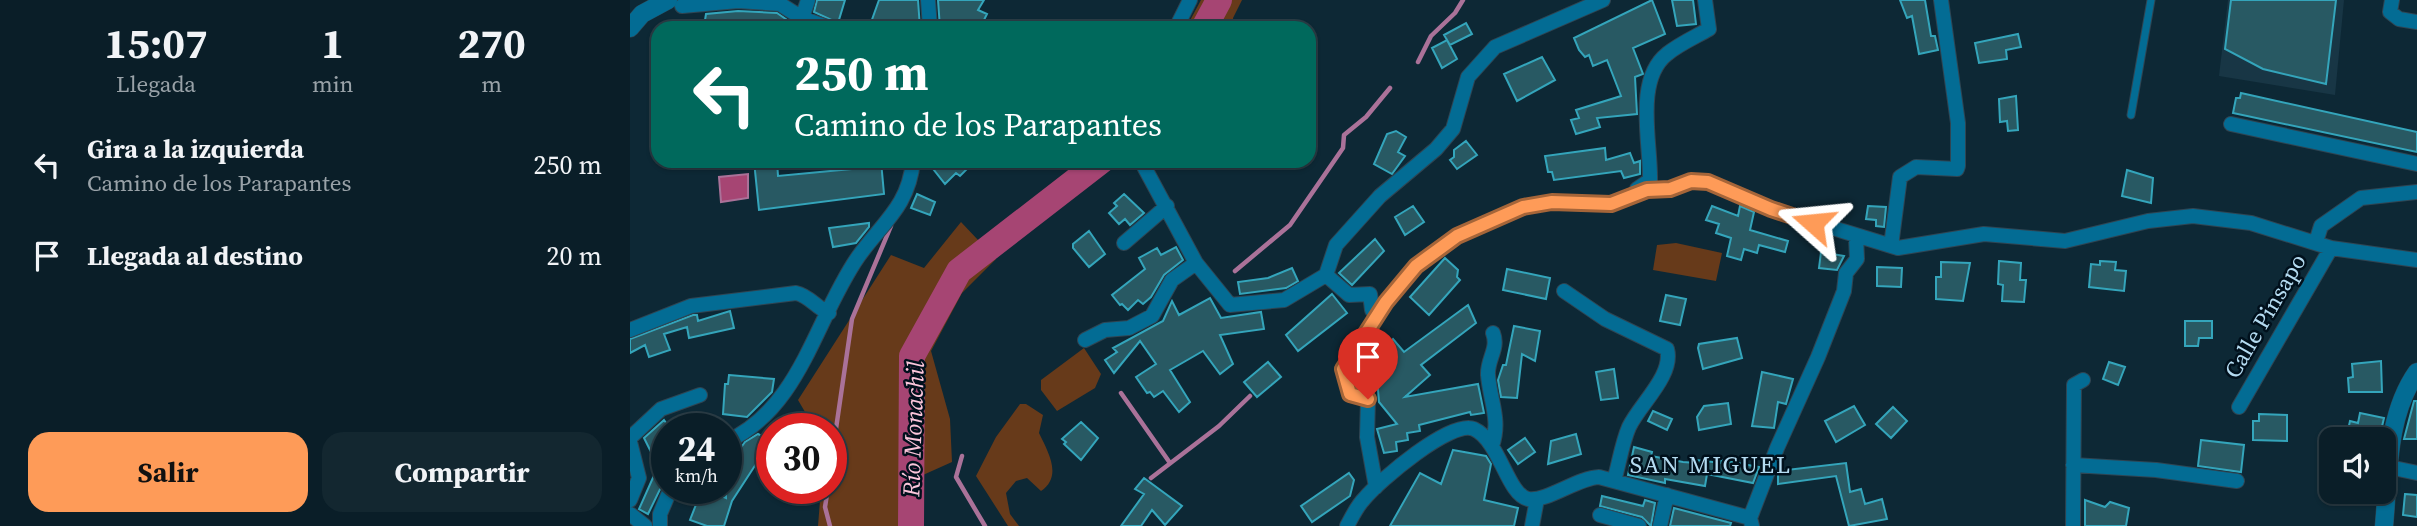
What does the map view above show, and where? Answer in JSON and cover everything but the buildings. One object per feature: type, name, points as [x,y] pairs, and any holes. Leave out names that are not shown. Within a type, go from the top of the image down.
[{"type":"street","points":[[802,18],[808,0]]},
{"type":"street","points":[[928,0],[930,21]]},
{"type":"street","points":[[1180,21],[1190,0]]},
{"type":"street","points":[[1145,168],[1196,263],[1230,305],[1284,300],[1326,275],[1336,245],[1380,197],[1436,149],[1453,129],[1468,76],[1495,47],[1603,0]]},
{"type":"street","points":[[1632,196],[1650,180],[1646,112],[1651,78],[1666,55],[1709,29],[1705,0]]},
{"type":"street","points":[[1891,246],[1900,177],[1916,167],[1957,169],[1958,166],[1958,123],[1941,0]]},
{"type":"street","points":[[2392,0],[2390,12],[2399,19],[2417,22]]},
{"type":"street","points":[[630,28],[642,14],[666,2],[738,1],[780,4],[810,21]]},
{"type":"street","points":[[2231,124],[2417,163]]},
{"type":"street","points":[[742,433],[760,422],[780,399],[858,258],[899,209],[912,168]]},
{"type":"street","points":[[1376,488],[1367,437],[1368,399],[1350,394],[1343,369],[1378,315],[1416,266],[1457,236],[1523,207],[1552,202],[1611,204],[1647,190],[1670,189],[1691,181],[1708,182],[1771,209],[1891,246],[1933,244],[1984,234],[2065,241],[2148,221],[2193,216],[2251,223],[2331,248],[2417,260]]},
{"type":"street","points":[[2315,242],[2321,226],[2361,198],[2417,192]]},
{"type":"street","points":[[1124,243],[1167,206]]},
{"type":"street","points":[[1347,526],[1363,500],[1376,488],[1438,438],[1464,427],[1475,429],[1492,446],[1518,494],[1537,499],[1586,478],[1598,477],[1667,495],[1751,522],[1777,448],[1818,356],[1843,291],[1846,273],[1857,259],[1856,237]]},
{"type":"street","name":"Calle Pinsapo","points":[[2239,407],[2331,248]]},
{"type":"street","points":[[1085,340],[1105,330],[1129,328],[1152,316],[1172,280],[1196,263]]},
{"type":"street","points":[[1326,275],[1349,295],[1370,294],[1372,310],[1378,315]]},
{"type":"street","points":[[1564,291],[1605,319],[1667,349],[1669,357],[1665,370],[1629,429],[1614,481]]},
{"type":"street","points":[[630,330],[691,306],[796,293],[806,295],[819,309],[829,313]]},
{"type":"street","points":[[1492,446],[1498,430],[1488,373],[1497,343],[1493,333]]},
{"type":"street","points":[[2394,427],[2403,392],[2417,372]]},
{"type":"street","points":[[2073,526],[2074,386],[2083,380]]},
{"type":"street","points":[[630,500],[639,478],[630,440],[661,409],[699,395]]},
{"type":"street","points":[[2073,465],[2156,470],[2238,481]]},
{"type":"street","points":[[2396,468],[2417,473]]},
{"type":"street","points":[[1660,526],[1667,495]]},
{"type":"street","points":[[1532,526],[1537,499]]},
{"type":"street","points":[[660,526],[660,514],[664,504]]},
{"type":"street","points":[[2384,526],[2386,504]]},
{"type":"street","points":[[630,514],[645,526]]},
{"type":"street","points":[[1600,516],[1639,526]]},
{"type":"lane","points":[[2131,115],[2151,0]]},
{"type":"shaded area","points":[[1201,0],[1242,0],[1233,21],[1190,21]]},
{"type":"shaded area","points":[[2228,0],[2344,0],[2335,95],[2219,76]]},
{"type":"shaded area","points":[[748,174],[748,198],[721,202],[719,177]]},
{"type":"shaded area","points":[[961,222],[996,259],[962,293],[931,351],[950,419],[952,462],[923,475],[923,526],[818,526],[820,504],[847,504],[847,413],[806,413],[798,400],[891,255],[924,268]]},
{"type":"shaded area","points":[[1676,243],[1722,253],[1716,281],[1653,270],[1657,245]]},
{"type":"shaded area","points":[[1084,348],[1101,374],[1095,388],[1057,411],[1041,390],[1041,380]]},
{"type":"shaded area","points":[[1020,404],[1026,404],[1043,415],[1039,433],[1052,463],[1052,471],[1048,485],[1041,491],[1027,478],[1016,481],[1006,493],[1010,514],[1019,526],[1008,526],[976,476],[996,437]]},
{"type":"waterway","name":"Río Monachil","points":[[1208,21],[1219,0]]},
{"type":"waterway","points":[[1418,62],[1431,36],[1455,13],[1463,0]]},
{"type":"waterway","points":[[1235,271],[1290,225],[1343,148],[1344,135],[1366,117],[1390,88]]},
{"type":"waterway","name":"Río Monachil","points":[[911,526],[912,356],[959,271],[1092,168]]},
{"type":"waterway","points":[[838,413],[852,319],[891,226]]},
{"type":"waterway","points":[[1121,393],[1170,463]]},
{"type":"waterway","points":[[1151,478],[1219,426],[1250,396]]},
{"type":"waterway","points":[[962,456],[956,477],[985,526]]},
{"type":"waterway","points":[[825,504],[830,526]]},
{"type":"district","name":"SAN MIGUEL","points":[[1711,464]]},
{"type":"route","points":[[1368,399],[1350,394],[1343,369],[1386,302],[1416,266],[1457,236],[1499,216],[1523,207],[1552,202],[1611,204],[1647,190],[1670,189],[1691,181],[1708,182],[1771,209],[1813,223]]}]
